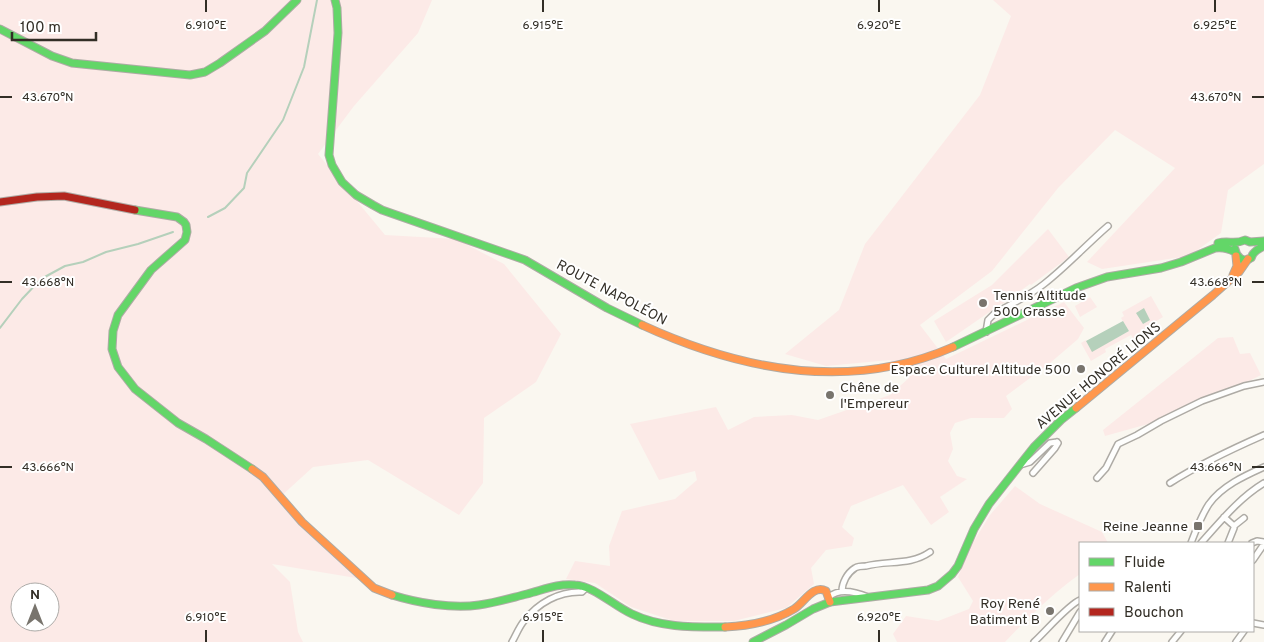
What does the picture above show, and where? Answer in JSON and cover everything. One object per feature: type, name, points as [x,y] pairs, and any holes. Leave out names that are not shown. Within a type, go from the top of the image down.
[{"type":"main road","points":[[0,29],[60,59],[72,63],[190,75],[198,74],[220,63],[265,31],[297,0]]},
{"type":"main road","name":"ROUTE NAPOLÉON","points":[[334,0],[337,8],[338,33],[330,158],[334,171],[341,181],[355,194],[371,204],[393,214],[525,260],[627,318],[669,337],[713,353],[762,365],[811,372],[834,373],[871,370],[902,364],[958,345],[1092,282],[1117,275],[1170,265],[1215,248],[1228,248],[1235,254]]},
{"type":"main road","points":[[0,202],[37,197],[64,196],[173,216],[184,220],[188,229],[185,240],[151,270],[118,316],[113,331],[112,349],[118,367],[148,400],[178,423],[206,439],[263,477],[292,512],[374,588],[409,599],[449,606],[466,606],[479,605],[572,584],[586,588],[636,617],[654,623],[674,626],[740,626],[790,612],[799,607],[817,590],[822,588],[825,590],[830,600],[753,642]]},
{"type":"main road","points":[[1231,278],[1237,266],[1236,245],[1245,240],[1264,242]]},
{"type":"main road","name":"ROUTE NAPOLÉON","points":[[1199,255],[1215,244],[1222,242],[1238,243]]},
{"type":"main road","points":[[1250,242],[1254,247],[1254,253]]},
{"type":"main road","points":[[1235,254],[1243,260],[1248,259],[1264,246]]},
{"type":"main road","name":"AVENUE HONORÉ LIONS","points":[[830,600],[928,590],[945,581],[958,566],[974,529],[989,504],[1034,447],[1053,427],[1213,295],[1239,272],[1248,259]]},
{"type":"street","points":[[986,332],[988,320],[994,314],[1042,285],[1108,226]]},
{"type":"street","points":[[1097,478],[1106,468],[1118,444],[1202,401],[1238,388],[1264,382]]},
{"type":"street","points":[[1170,483],[1238,446],[1264,435]]},
{"type":"street","points":[[1020,465],[1030,462],[1050,443],[1057,442],[1055,448],[1034,473]]},
{"type":"street","points":[[1191,542],[1204,512],[1215,497],[1224,488],[1264,467]]},
{"type":"street","points":[[1202,542],[1224,517],[1254,489],[1264,483]]},
{"type":"street","points":[[1224,517],[1234,526]]},
{"type":"street","points":[[1228,542],[1234,531],[1234,526],[1244,518]]},
{"type":"street","points":[[1254,558],[1264,543]]},
{"type":"street","points":[[842,591],[843,581],[856,567],[904,562],[922,557],[930,552]]},
{"type":"street","points":[[512,642],[524,622],[538,607],[554,596],[582,592],[586,588]]},
{"type":"street","points":[[830,600],[835,592],[842,591],[869,597]]},
{"type":"street","points":[[1034,642],[1069,607],[1079,600]]},
{"type":"street","points":[[1062,642],[1079,614]]},
{"type":"street","points":[[1172,642],[1180,632]]},
{"type":"shaded area","points":[[0,0],[432,0],[418,33],[354,106],[318,154],[385,235],[456,239],[504,264],[561,334],[536,382],[484,418],[483,483],[459,515],[368,460],[313,467],[279,498],[362,579],[272,564],[290,582],[298,632],[303,642],[0,642]]},
{"type":"shaded area","points":[[993,0],[1264,0],[1264,164],[1228,190],[1221,233],[1189,256],[1102,269],[1087,262],[1175,168],[1115,130],[1058,188],[992,271],[920,325],[946,359],[1064,302],[1084,328],[1078,339],[1006,396],[1012,409],[1004,418],[971,418],[955,423],[950,433],[953,449],[948,461],[957,476],[967,479],[940,497],[949,512],[931,525],[903,485],[851,506],[842,527],[854,538],[852,546],[826,550],[811,568],[814,584],[786,608],[734,621],[674,621],[631,607],[595,583],[566,579],[575,561],[610,566],[609,546],[622,511],[675,499],[697,480],[695,471],[659,480],[630,424],[716,407],[728,430],[754,417],[792,415],[818,420],[890,395],[910,377],[890,360],[826,366],[785,354],[839,310],[865,244],[980,95],[1011,16]]},
{"type":"shaded area","name":"Tennis Altitude 500 Grasse","points":[[1048,229],[1069,257],[946,342],[934,321],[992,285]]},
{"type":"shaded area","points":[[1151,296],[1163,317],[1145,328],[1147,332],[1134,340],[1131,335],[1105,349],[1106,352],[1091,361],[1081,343],[1086,340],[1092,351],[1129,331],[1121,318],[1124,316],[1122,312]]},
{"type":"shaded area","points":[[1090,297],[1097,307],[1080,317],[1075,306]]},
{"type":"shaded area","points":[[1144,308],[1150,320],[1143,324],[1136,313]]},
{"type":"shaded area","points":[[1123,321],[1129,331],[1092,352],[1086,341]]},
{"type":"shaded area","points":[[1233,337],[1240,354],[1250,353],[1261,375],[1184,414],[1105,436],[1103,430],[1218,338]]},
{"type":"shaded area","points":[[1015,486],[1040,504],[1102,532],[1107,542],[1079,542],[1079,575],[1051,597],[1005,642],[897,642],[893,634],[906,616],[938,621],[969,609],[973,601],[958,577],[971,546],[990,515]]},
{"type":"waterway","points":[[208,217],[225,208],[244,188],[247,173],[283,120],[304,67],[317,0]]},
{"type":"waterway","points":[[0,328],[22,299],[41,279],[65,266],[83,262],[106,252],[173,232]]},
{"type":"traffic: fast","points":[[0,29],[52,56],[72,63],[190,75],[205,72],[220,63],[265,31],[297,0]]},
{"type":"traffic: fast","points":[[335,0],[338,33],[329,155],[332,165],[342,182],[356,195],[382,210],[525,260],[607,308],[642,325]]},
{"type":"traffic: fast","points":[[135,210],[177,217],[184,222],[187,232],[185,240],[151,270],[118,315],[113,331],[112,349],[118,367],[135,389],[178,423],[252,469]]},
{"type":"traffic: fast","points":[[1218,243],[1245,240],[1250,242],[1264,241]]},
{"type":"traffic: fast","points":[[1235,249],[1238,257],[1248,260],[1255,251],[1264,246]]},
{"type":"traffic: fast","points":[[953,347],[1076,288],[1107,277],[1161,268],[1215,248],[1225,248],[1235,252]]},
{"type":"traffic: fast","points":[[753,642],[813,609],[830,602],[928,590],[938,586],[958,566],[974,529],[989,504],[1034,447],[1076,408]]},
{"type":"traffic: fast","points":[[392,595],[435,604],[469,606],[497,602],[557,586],[575,585],[589,589],[643,619],[678,626],[725,627]]},
{"type":"traffic: slow","points":[[1233,275],[1237,266],[1236,256]]},
{"type":"traffic: slow","points":[[1076,408],[1213,295],[1239,272],[1248,259]]},
{"type":"traffic: slow","points":[[642,325],[679,341],[717,354],[756,364],[796,370],[835,372],[875,369],[914,361],[953,347]]},
{"type":"traffic: slow","points":[[252,469],[263,477],[302,522],[374,588],[392,595]]},
{"type":"traffic: slow","points":[[725,627],[752,624],[778,617],[794,609],[817,590],[826,591],[830,602]]},
{"type":"traffic: jam","points":[[0,202],[37,197],[64,196],[135,210]]},
{"type":"place","name":"Tennis Altitude 500 Grasse","points":[[983,303]]},
{"type":"place","name":"Espace Culturel Altitude 500","points":[[1081,369]]},
{"type":"place","name":"Chêne de l'Empereur","points":[[830,395]]},
{"type":"place","name":"Reine Jeanne","points":[[1198,526]]},
{"type":"place","name":"Roy René Batiment B","points":[[1050,611]]}]
